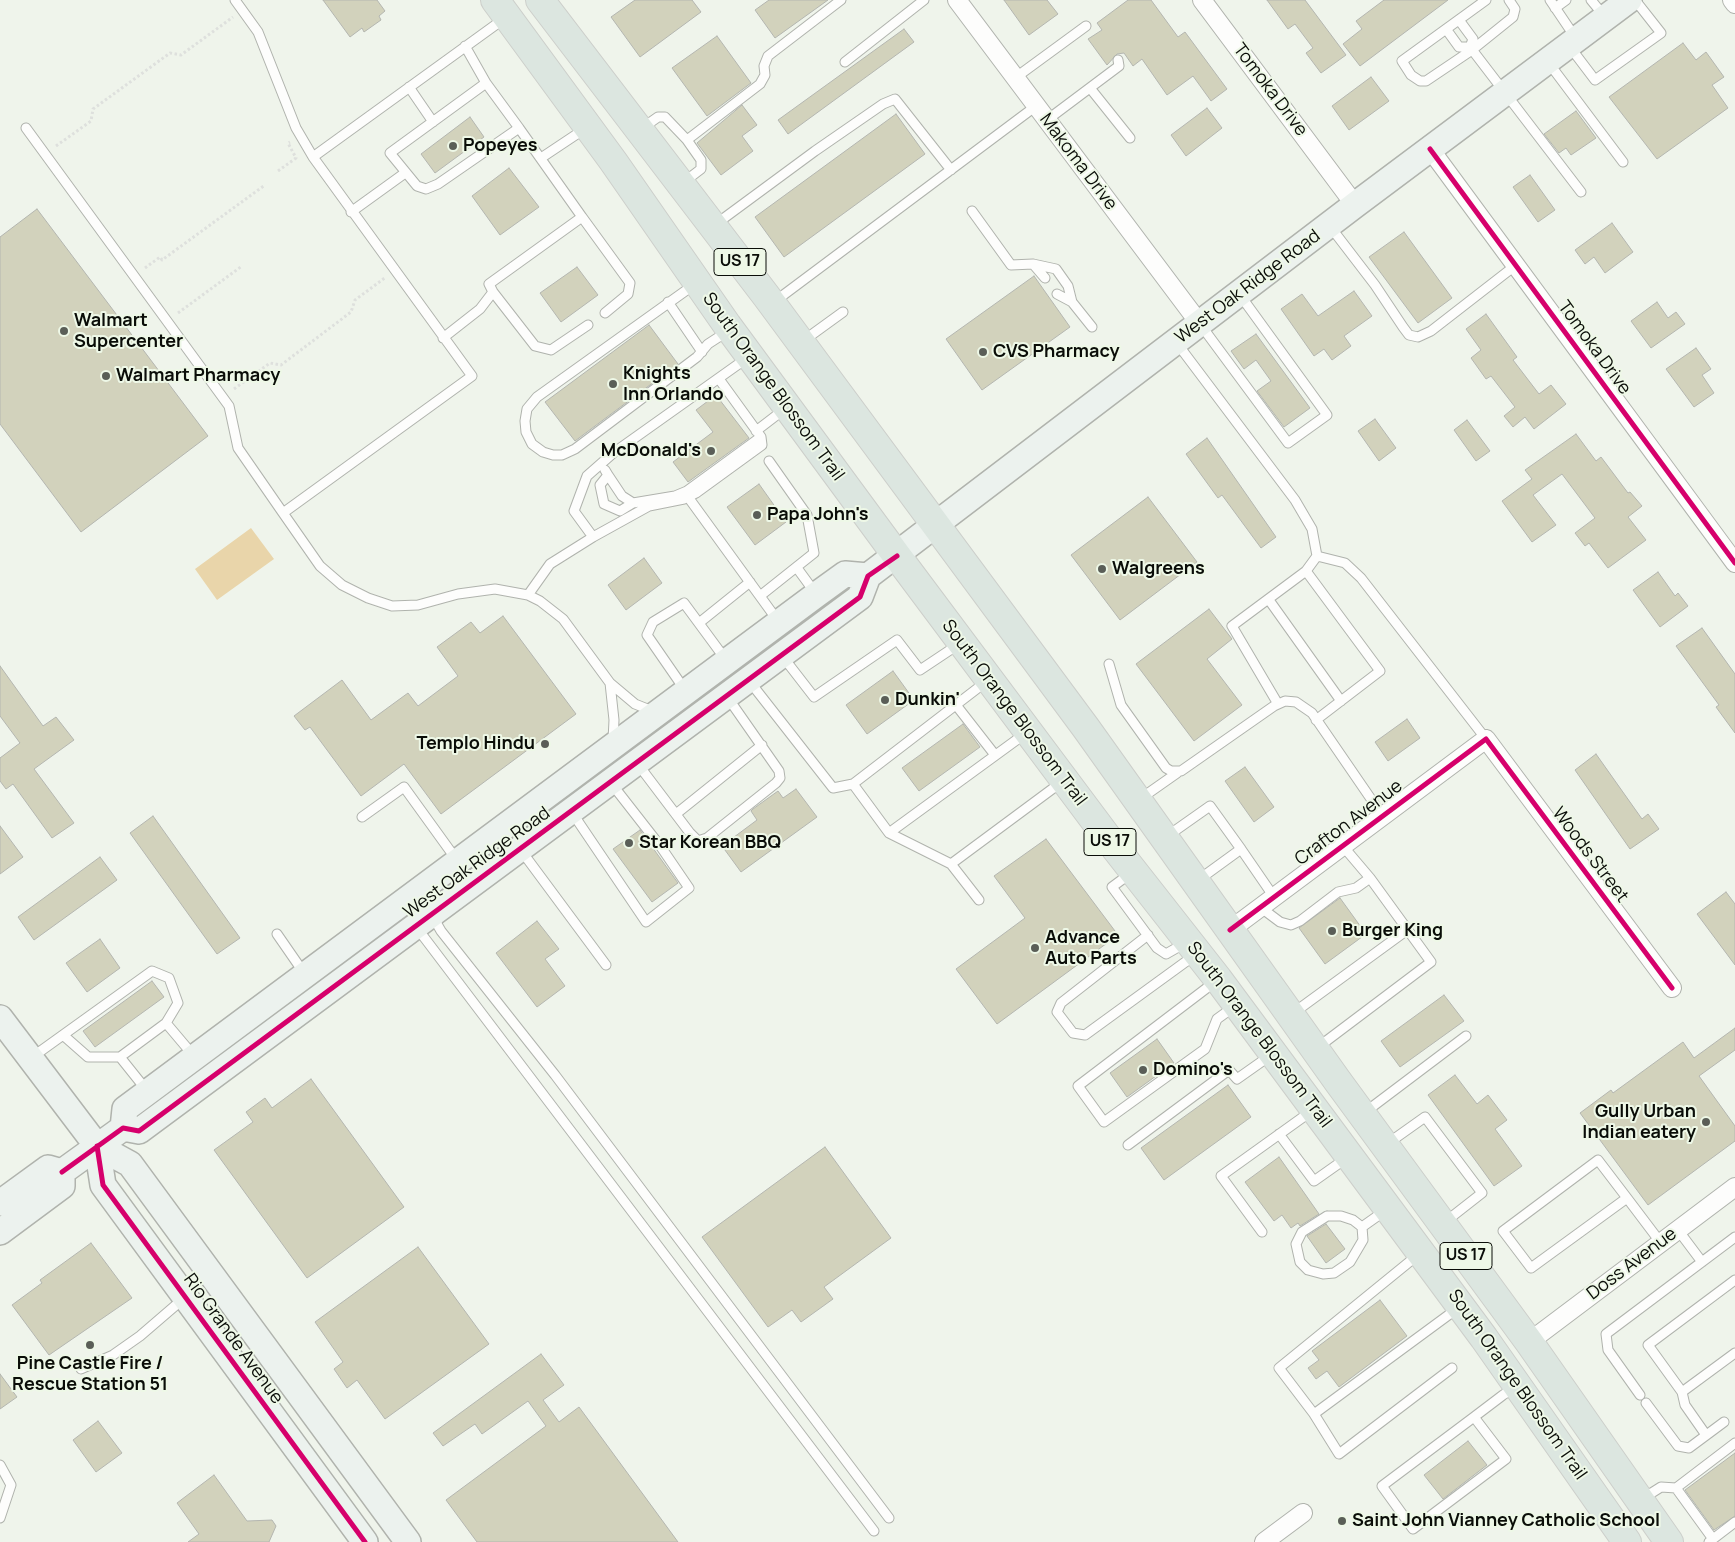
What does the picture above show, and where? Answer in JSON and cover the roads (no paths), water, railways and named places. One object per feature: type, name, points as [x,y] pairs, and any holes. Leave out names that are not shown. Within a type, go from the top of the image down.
[{"type":"main road","name":"South Orange Blossom Trail","points":[[540,0],[714,226],[937,525],[1138,800],[1315,1050],[1529,1342],[1669,1542]]},
{"type":"main road","name":"South Orange Blossom Trail","points":[[501,8],[588,126],[730,329],[897,556],[1133,871],[1274,1053],[1461,1306],[1627,1542]]},
{"type":"main road","points":[[1484,1338],[1497,1344],[1510,1345],[1529,1342]]},
{"type":"street","name":"Makoma Drive","points":[[956,0],[1200,324]]},
{"type":"street","name":"Tomoka Drive","points":[[1202,0],[1355,205]]},
{"type":"street","name":"West Oak Ridge Road","points":[[3,1216],[48,1168],[62,1172],[123,1128],[139,1131],[637,763],[726,695],[860,598],[868,576],[897,556],[1355,205],[1572,42],[1599,9],[1629,0]]},
{"type":"street","points":[[1732,0],[1735,4]]},
{"type":"street","name":"Tomoka Drive","points":[[1430,149],[1735,563]]},
{"type":"street","name":"West Oak Ridge Road","points":[[123,1128],[126,1109],[148,1092],[816,595],[845,574],[868,576]]},
{"type":"street","name":"Crafton Avenue","points":[[1230,930],[1486,739]]},
{"type":"street","name":"Woods Street","points":[[1486,739],[1672,988]]},
{"type":"street","points":[[415,926],[412,917],[420,903],[519,829],[532,806]]},
{"type":"street","points":[[233,1061],[245,1036],[304,991],[310,981],[306,975]]},
{"type":"street","name":"Rio Grande Avenue","points":[[0,1018],[97,1146],[130,1164],[211,1277],[408,1542]]},
{"type":"street","name":"Rio Grande Avenue","points":[[97,1146],[102,1185],[365,1542]]},
{"type":"street","name":"Doss Avenue","points":[[1529,1342],[1735,1187]]},
{"type":"street","points":[[186,1297],[211,1277]]},
{"type":"street","points":[[329,1493],[357,1473]]},
{"type":"street","points":[[1264,1542],[1302,1513]]},
{"type":"lane","points":[[235,0],[258,32],[296,128],[313,157],[351,212],[472,376],[283,513]]},
{"type":"lane","points":[[687,140],[760,84],[765,75],[764,66],[768,56],[840,0]]},
{"type":"lane","points":[[845,62],[924,0]]},
{"type":"lane","points":[[1486,0],[1402,61],[1411,75],[1420,81],[1426,81],[1513,17],[1516,9],[1509,0]]},
{"type":"lane","points":[[1566,0],[1553,4],[1572,42],[1596,80],[1660,33],[1635,0]]},
{"type":"lane","points":[[313,157],[465,46],[501,8]]},
{"type":"lane","points":[[1459,20],[1473,39],[1471,49]]},
{"type":"lane","points":[[1015,78],[1086,26]]},
{"type":"lane","points":[[1446,29],[1459,47],[1471,49],[1581,192]]},
{"type":"lane","points":[[465,46],[486,83],[630,283],[628,294],[605,313]]},
{"type":"lane","points":[[1046,120],[1119,66],[1118,60]]},
{"type":"lane","points":[[1547,61],[1623,162]]},
{"type":"lane","points":[[486,83],[390,153],[417,186],[426,189],[438,184],[518,128]]},
{"type":"lane","points":[[409,87],[433,122]]},
{"type":"lane","points":[[1090,88],[1130,138]]},
{"type":"lane","points":[[714,226],[815,151],[883,104],[895,99],[903,106],[950,170]]},
{"type":"lane","points":[[772,304],[1036,106]]},
{"type":"lane","points":[[639,131],[658,118],[665,117],[687,140],[701,160],[701,169],[681,184]]},
{"type":"lane","points":[[541,158],[588,126]]},
{"type":"lane","points":[[26,128],[229,406],[238,448],[320,566],[342,585],[368,598],[392,606],[418,605],[458,594],[495,589],[528,596],[540,601],[563,620],[610,683],[635,704],[658,713]]},
{"type":"lane","points":[[351,212],[405,173]]},
{"type":"lane","points":[[972,211],[1011,265],[1033,264],[1056,269],[1068,286],[1072,302]]},
{"type":"lane","points":[[582,217],[489,284],[493,292],[535,346],[551,350],[588,325]]},
{"type":"lane","points":[[1329,225],[1375,285],[1402,328],[1409,334],[1418,337],[1431,331],[1516,265]]},
{"type":"lane","points":[[1033,264],[1045,278]]},
{"type":"lane","points":[[697,282],[537,398],[527,409],[524,421],[526,432],[532,444],[543,452],[553,455],[562,456],[575,449],[730,329]]},
{"type":"lane","points":[[443,338],[480,310],[493,292]]},
{"type":"lane","points":[[1057,294],[1072,302],[1092,326]]},
{"type":"lane","points":[[1200,324],[1288,443],[1327,415],[1239,294]]},
{"type":"lane","points":[[668,302],[702,352]]},
{"type":"lane","points":[[801,342],[843,312]]},
{"type":"lane","points":[[1176,342],[1295,500],[1312,529],[1317,556],[1306,571],[1232,626],[1278,704]]},
{"type":"lane","points":[[593,537],[574,511],[587,476],[750,356]]},
{"type":"lane","points":[[528,596],[550,564],[648,506],[688,497],[762,444],[758,434],[719,379]]},
{"type":"lane","points":[[608,475],[600,485],[604,504],[620,511],[633,503],[675,496],[687,491],[758,434],[787,407]]},
{"type":"lane","points":[[760,596],[814,553],[807,515],[769,461]]},
{"type":"lane","points":[[602,464],[622,496],[633,503]]},
{"type":"lane","points":[[688,497],[779,623]]},
{"type":"lane","points":[[1317,556],[1345,563],[1361,578],[1486,739]]},
{"type":"lane","points":[[797,568],[816,595]]},
{"type":"lane","points":[[1306,571],[1380,671],[1316,720]]},
{"type":"lane","points":[[699,623],[750,582]]},
{"type":"lane","points":[[1269,600],[1341,700]]},
{"type":"lane","points":[[686,692],[648,635],[652,622],[684,603],[727,662]]},
{"type":"lane","points":[[781,655],[814,697],[897,640],[920,670],[962,643]]},
{"type":"lane","points":[[1109,664],[1121,705],[1166,768],[1177,773]]},
{"type":"lane","points":[[748,679],[833,788],[853,784],[989,679]]},
{"type":"lane","points":[[610,683],[614,720],[613,747]]},
{"type":"lane","points":[[637,763],[698,841],[707,838],[780,778],[779,771],[726,695]]},
{"type":"lane","points":[[1138,800],[1285,700],[1296,702],[1305,707],[1316,720],[1382,815]]},
{"type":"lane","points":[[956,704],[995,755]]},
{"type":"lane","points":[[889,832],[1028,731]]},
{"type":"lane","points":[[676,814],[762,745]]},
{"type":"lane","points":[[952,864],[1064,780]]},
{"type":"lane","points":[[571,811],[646,922],[689,888],[661,847],[610,782]]},
{"type":"lane","points":[[853,784],[889,832],[952,864],[979,900]]},
{"type":"lane","points":[[362,816],[404,787],[458,862]]},
{"type":"lane","points":[[1164,838],[1210,806],[1241,849],[1267,902],[1280,922],[1291,925],[1300,921],[1338,892],[1356,888],[1370,878]]},
{"type":"lane","points":[[1315,1050],[1431,962],[1370,878],[1342,845]]},
{"type":"lane","points":[[520,849],[606,965]]},
{"type":"lane","points":[[1195,882],[1241,849]]},
{"type":"lane","points":[[1133,871],[1112,887],[1157,948],[1166,954],[1192,947]]},
{"type":"lane","points":[[438,909],[437,924],[441,931],[555,1076],[889,1518]]},
{"type":"lane","points":[[415,926],[874,1531]]},
{"type":"lane","points":[[1290,1015],[1407,930]]},
{"type":"lane","points":[[277,934],[306,975]]},
{"type":"lane","points":[[1148,935],[1061,1003],[1057,1012],[1073,1033],[1085,1035],[1192,947]]},
{"type":"lane","points":[[31,1058],[152,971],[170,978],[178,1002],[166,1023],[120,1057],[88,1057],[63,1035]]},
{"type":"lane","points":[[1218,979],[1078,1086],[1104,1122],[1205,1049],[1217,1019],[1237,1005]]},
{"type":"lane","points":[[166,1023],[195,1057]]},
{"type":"lane","points":[[1362,1114],[1466,1036]]},
{"type":"lane","points":[[1128,1145],[1229,1070],[1237,1079],[1274,1053]]},
{"type":"lane","points":[[120,1057],[148,1092]]},
{"type":"lane","points":[[1262,1232],[1221,1176],[1315,1109]]},
{"type":"lane","points":[[1386,1146],[1426,1117],[1482,1193],[1442,1224]]},
{"type":"lane","points":[[1279,1134],[1314,1181],[1350,1156]]},
{"type":"lane","points":[[1627,1198],[1531,1268],[1503,1231],[1598,1160],[1627,1198],[1660,1243]]},
{"type":"lane","points":[[1362,1227],[1388,1208]]},
{"type":"lane","points":[[1328,1216],[1342,1216],[1362,1227],[1362,1240],[1358,1251],[1350,1262],[1334,1273],[1323,1274],[1308,1270],[1300,1262],[1296,1244],[1302,1232],[1319,1220],[1328,1216]]},
{"type":"lane","points":[[1678,1230],[1702,1262]]},
{"type":"lane","points":[[1640,1395],[1608,1350],[1606,1334],[1735,1237]]},
{"type":"lane","points":[[1421,1252],[1372,1294],[1279,1368],[1314,1414],[1339,1454],[1452,1368]]},
{"type":"lane","points":[[1706,1435],[1685,1405],[1682,1392],[1648,1345],[1735,1280]]},
{"type":"lane","points":[[80,1369],[113,1355],[140,1336],[186,1297]]},
{"type":"lane","points":[[1314,1414],[1373,1373],[1461,1306]]},
{"type":"lane","points":[[1682,1392],[1735,1354]]},
{"type":"lane","points":[[1474,1416],[1506,1459],[1412,1529],[1382,1486],[1474,1416],[1517,1385]]},
{"type":"lane","points":[[1646,1403],[1678,1446],[1689,1448],[1724,1422]]},
{"type":"lane","points":[[1640,1500],[1661,1487],[1676,1488],[1735,1443]]},
{"type":"lane","points":[[0,1465],[11,1485],[0,1518]]},
{"type":"lane","points":[[1676,1488],[1711,1540],[1735,1522]]},
{"type":"place","name":"Popeyes","points":[[453,146]]},
{"type":"place","name":"Walmart Supercenter","points":[[64,331]]},
{"type":"place","name":"CVS Pharmacy","points":[[983,352]]},
{"type":"place","name":"Walmart Pharmacy","points":[[106,376]]},
{"type":"place","name":"Knights Inn Orlando","points":[[613,384]]},
{"type":"place","name":"McDonald's","points":[[711,451]]},
{"type":"place","name":"Papa John's","points":[[757,515]]},
{"type":"place","name":"Walgreens","points":[[1102,569]]},
{"type":"place","name":"Dunkin'","points":[[885,700]]},
{"type":"place","name":"Templo Hindu","points":[[545,744]]},
{"type":"place","name":"Star Korean BBQ","points":[[629,843]]},
{"type":"place","name":"Burger King","points":[[1332,931]]},
{"type":"place","name":"Advance Auto Parts","points":[[1035,948]]},
{"type":"place","name":"Domino's","points":[[1143,1070]]},
{"type":"place","name":"Gully Urban Indian eatery","points":[[1706,1122]]},
{"type":"place","name":"Pine Castle Fire / Rescue Station 51","points":[[90,1345]]},
{"type":"place","name":"Saint John Vianney Catholic School","points":[[1342,1521]]}]
